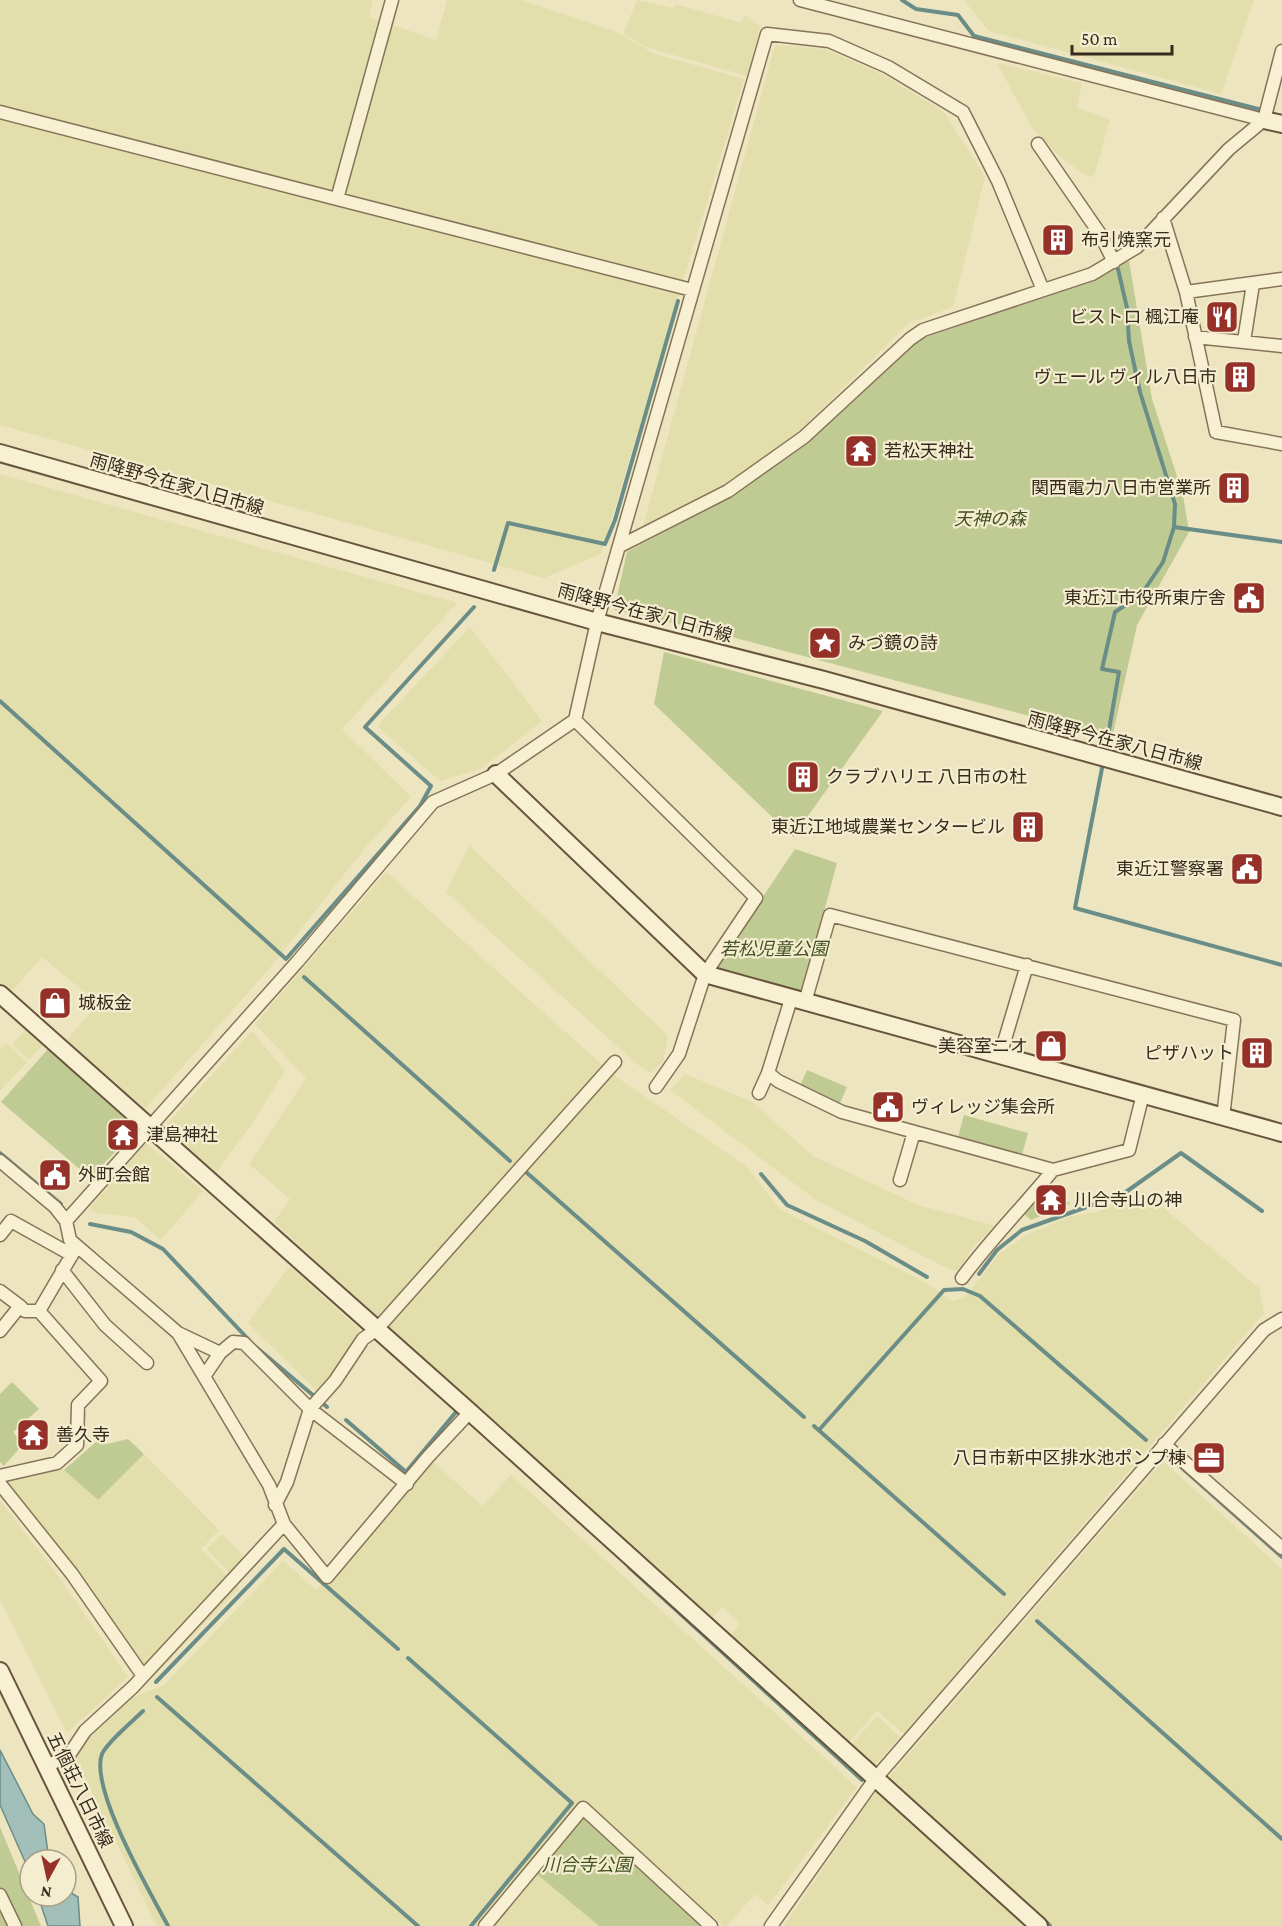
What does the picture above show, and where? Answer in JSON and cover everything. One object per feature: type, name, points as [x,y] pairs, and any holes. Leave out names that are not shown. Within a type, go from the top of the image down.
[{"type":"street","points":[[337,199],[392,0]]},
{"type":"street","points":[[800,0],[1282,124]]},
{"type":"street","points":[[66,1221],[298,961],[433,802],[496,774],[575,720],[597,622],[767,34],[829,41],[888,67],[963,112],[998,181],[1043,290]]},
{"type":"street","points":[[620,546],[728,491],[804,437],[910,339],[923,330],[1092,274],[1137,247],[1229,149],[1264,120],[1277,62],[1282,51]]},
{"type":"street","points":[[0,112],[693,290]]},
{"type":"street","points":[[1038,144],[1100,234],[1114,262]]},
{"type":"street","points":[[1163,218],[1186,292],[1216,432],[1282,444]]},
{"type":"street","points":[[1186,292],[1282,279]]},
{"type":"street","points":[[1244,341],[1253,284]]},
{"type":"street","points":[[1195,337],[1282,346]]},
{"type":"street","name":"雨降野今在家八日市線","points":[[0,453],[597,622],[817,678],[1282,807]]},
{"type":"street","points":[[575,720],[756,898],[705,974],[679,1054],[656,1087]]},
{"type":"street","points":[[496,774],[705,974],[1223,1118],[1282,1132]]},
{"type":"street","points":[[759,1093],[830,915],[1234,1020],[1223,1118]]},
{"type":"street","points":[[1000,1056],[1027,965]]},
{"type":"street","points":[[0,994],[470,1412],[1039,1926]]},
{"type":"street","points":[[275,1505],[287,1482],[310,1409],[335,1381],[363,1339],[377,1329],[615,1062]]},
{"type":"street","points":[[768,1073],[778,1081],[842,1112],[1053,1170],[1128,1150],[1143,1094]]},
{"type":"street","points":[[900,1180],[914,1132]]},
{"type":"street","points":[[0,1161],[43,1194],[66,1221],[72,1255],[39,1311]]},
{"type":"street","points":[[962,1278],[985,1247],[1005,1229],[1053,1170]]},
{"type":"street","points":[[0,1235],[11,1221],[72,1255]]},
{"type":"street","points":[[70,1240],[178,1333],[220,1353]]},
{"type":"street","points":[[62,1270],[105,1325],[147,1363]]},
{"type":"street","points":[[0,1291],[25,1311],[39,1311],[101,1381],[78,1405],[76,1445],[57,1463],[0,1476]]},
{"type":"street","points":[[0,1331],[20,1306]]},
{"type":"street","points":[[771,1926],[874,1779],[1264,1330],[1282,1319]]},
{"type":"street","points":[[178,1333],[269,1485],[284,1524],[327,1577],[470,1412]]},
{"type":"street","points":[[205,1375],[220,1353],[233,1342],[244,1343],[310,1409],[407,1484]]},
{"type":"street","points":[[1164,1444],[1282,1548]]},
{"type":"street","points":[[0,1484],[72,1574],[143,1676]]},
{"type":"street","points":[[47,1766],[69,1755],[85,1731],[143,1676],[284,1524]]},
{"type":"street","name":"五個荘八日市線","points":[[0,1671],[124,1926]]},
{"type":"street","points":[[484,1926],[583,1808],[711,1926]]},
{"type":"street","points":[[0,1895],[15,1926]]},
{"type":"shaded area","points":[[0,0],[373,0],[369,17],[436,40],[447,0],[522,0],[615,31],[655,54],[744,79],[601,554],[544,578],[0,425]]},
{"type":"shaded area","points":[[637,0],[674,8],[676,4],[741,23],[745,15],[760,27],[747,76],[646,47],[623,34]]},
{"type":"shaded area","points":[[964,0],[1254,0],[1221,94],[989,31]]},
{"type":"shaded area","points":[[775,45],[825,49],[885,76],[944,112],[985,177],[953,307],[909,323],[798,432],[725,485],[642,530]]},
{"type":"shaded area","points":[[997,63],[1082,83],[1077,108],[1110,119],[1094,176],[1088,177],[1060,157],[1031,126]]},
{"type":"shaded area","points":[[0,474],[457,603],[342,729],[411,797],[365,848],[269,969],[145,1109],[67,1040],[98,1003],[42,957],[0,1005]]},
{"type":"shaded area","points":[[470,627],[542,721],[481,769],[440,781],[377,726]]},
{"type":"shaded area","points":[[469,845],[668,1036],[663,1062],[650,1073],[637,1064],[446,892]]},
{"type":"shaded area","points":[[386,872],[615,1076],[746,1166],[781,1210],[923,1281],[952,1301],[964,1298],[999,1254],[1026,1235],[1071,1216],[1098,1212],[1143,1191],[1259,1288],[1264,1313],[904,1734],[877,1711],[849,1742],[729,1637],[740,1624],[722,1607],[710,1621],[274,1222],[290,1199],[249,1164],[306,1078],[255,1024]]},
{"type":"shaded area","points":[[26,1029],[43,1045],[29,1060],[12,1044]]},
{"type":"shaded area","points":[[252,1031],[285,1071],[251,1125],[216,1173],[165,1126]]},
{"type":"shaded area","points":[[6,1043],[27,1062],[0,1091],[0,1049]]},
{"type":"shaded area","points":[[685,1074],[751,1101],[813,1156],[918,1205],[996,1226],[974,1246],[958,1271],[946,1268],[816,1200],[670,1090]]},
{"type":"shaded area","points":[[146,1143],[203,1191],[161,1240],[134,1217],[96,1213],[90,1208]]},
{"type":"shaded area","points":[[290,1266],[362,1332],[318,1392],[248,1323]]},
{"type":"shaded area","points":[[144,1454],[219,1530],[201,1549],[239,1588],[152,1678],[76,1569],[7,1481],[59,1466],[98,1500]]},
{"type":"shaded area","points":[[428,1457],[482,1506],[511,1475],[857,1787],[768,1906],[755,1894],[727,1926],[723,1926],[582,1800],[528,1866],[599,1926],[157,1926],[73,1754],[131,1698],[164,1685],[283,1561],[316,1590]]},
{"type":"shaded area","points":[[1163,1461],[1282,1569],[1282,1926],[784,1926],[870,1799]]},
{"type":"shaded area","points":[[0,1500],[61,1580],[128,1677],[67,1733],[0,1599]]},
{"type":"shaded area","points":[[222,1534],[245,1558],[230,1573],[207,1549]]},
{"type":"shaded area","points":[[877,1716],[900,1737],[875,1765],[852,1744]]},
{"type":"green space","name":"天神の森","points":[[1129,261],[1152,399],[1183,495],[1189,532],[1137,625],[1112,738],[709,631],[614,610],[627,552],[733,495],[808,442],[913,345],[926,337],[1066,290]]},
{"type":"green space","points":[[664,652],[883,711],[793,837],[654,704]]},
{"type":"green space","name":"若松児童公園","points":[[795,849],[837,863],[801,997],[712,972]]},
{"type":"green space","points":[[49,1048],[139,1127],[90,1178],[1,1102]]},
{"type":"green space","points":[[807,1070],[847,1087],[840,1103],[800,1086]]},
{"type":"green space","points":[[964,1115],[1028,1133],[1022,1155],[958,1137]]},
{"type":"green space","points":[[1050,1182],[1070,1204],[1031,1220],[1024,1214]]},
{"type":"green space","points":[[12,1382],[39,1409],[13,1432],[23,1444],[4,1466],[0,1462],[0,1394]]},
{"type":"green space","points":[[128,1439],[144,1454],[98,1500],[64,1470],[96,1442],[107,1444]]},
{"type":"green space","name":"川合寺公園","points":[[583,1808],[710,1926],[599,1926],[532,1870]]},
{"type":"green space","points":[[0,1827],[18,1870],[18,1908],[34,1908],[41,1926],[0,1926]]},
{"type":"water","points":[[0,1750],[33,1814],[44,1824],[47,1848],[19,1848],[0,1805]]},
{"type":"water","points":[[78,1897],[80,1926],[48,1926],[42,1908],[78,1908]]},
{"type":"waterway","points":[[902,0],[916,9],[958,15],[974,36],[1262,110]]},
{"type":"waterway","points":[[1105,753],[1119,672],[1102,669],[1115,612],[1141,595],[1163,562],[1174,527],[1175,504],[1140,392],[1129,341],[1127,308],[1118,269]]},
{"type":"waterway","points":[[494,570],[508,523],[605,544],[615,520],[678,301]]},
{"type":"waterway","points":[[1174,527],[1282,542]]},
{"type":"waterway","points":[[0,701],[286,959],[420,806],[431,786],[365,727],[474,607]]},
{"type":"waterway","points":[[1103,763],[1075,908],[1282,965]]},
{"type":"waterway","points":[[304,977],[510,1161]]},
{"type":"waterway","points":[[0,1153],[61,1204]]},
{"type":"waterway","points":[[979,1274],[997,1250],[1022,1230],[1123,1194],[1181,1153],[1262,1211]]},
{"type":"waterway","points":[[526,1172],[804,1417]]},
{"type":"waterway","points":[[761,1174],[787,1205],[865,1241],[927,1277]]},
{"type":"waterway","points":[[90,1224],[131,1232],[163,1249],[249,1340]]},
{"type":"waterway","points":[[819,1430],[944,1290],[963,1289],[980,1296],[1146,1440]]},
{"type":"waterway","points":[[256,1347],[327,1407]]},
{"type":"waterway","points":[[346,1420],[406,1472],[456,1412]]},
{"type":"waterway","points":[[814,1426],[1004,1594]]},
{"type":"waterway","points":[[1181,1467],[1282,1557]]},
{"type":"waterway","points":[[156,1682],[284,1549],[398,1649]]},
{"type":"waterway","points":[[629,1567],[862,1780]]},
{"type":"waterway","points":[[1037,1621],[1282,1839]]},
{"type":"waterway","points":[[408,1658],[572,1803],[471,1926]]},
{"type":"waterway","points":[[157,1697],[418,1926]]},
{"type":"waterway","points":[[143,1711],[105,1749],[100,1770],[104,1790],[123,1840],[168,1926]]},
{"type":"waterway","points":[[1043,1919],[1050,1926]]},
{"type":"place","name":"布引焼窯元","points":[[1058,240]]},
{"type":"place","name":"ビストロ 楓江庵","points":[[1222,317]]},
{"type":"place","name":"ヴェール ヴィル八日市","points":[[1240,377]]},
{"type":"place","name":"若松天神社","points":[[861,451]]},
{"type":"place","name":"関西電力八日市営業所","points":[[1234,488]]},
{"type":"place","name":"東近江市役所東庁舎","points":[[1249,598]]},
{"type":"place","name":"みづ鏡の詩","points":[[825,643]]},
{"type":"place","name":"クラブハリエ 八日市の杜","points":[[803,777]]},
{"type":"place","name":"東近江地域農業センタービル","points":[[1028,827]]},
{"type":"place","name":"東近江警察署","points":[[1247,869]]},
{"type":"place","name":"城板金","points":[[55,1003]]},
{"type":"place","name":"美容室ニオ","points":[[1051,1046]]},
{"type":"place","name":"ピザハット","points":[[1257,1053]]},
{"type":"place","name":"ヴィレッジ集会所","points":[[888,1107]]},
{"type":"place","name":"津島神社","points":[[123,1135]]},
{"type":"place","name":"外町会館","points":[[55,1175]]},
{"type":"place","name":"川合寺山の神","points":[[1051,1200]]},
{"type":"place","name":"善久寺","points":[[33,1435]]},
{"type":"place","name":"八日市新中区排水池ポンプ棟","points":[[1209,1458]]}]
